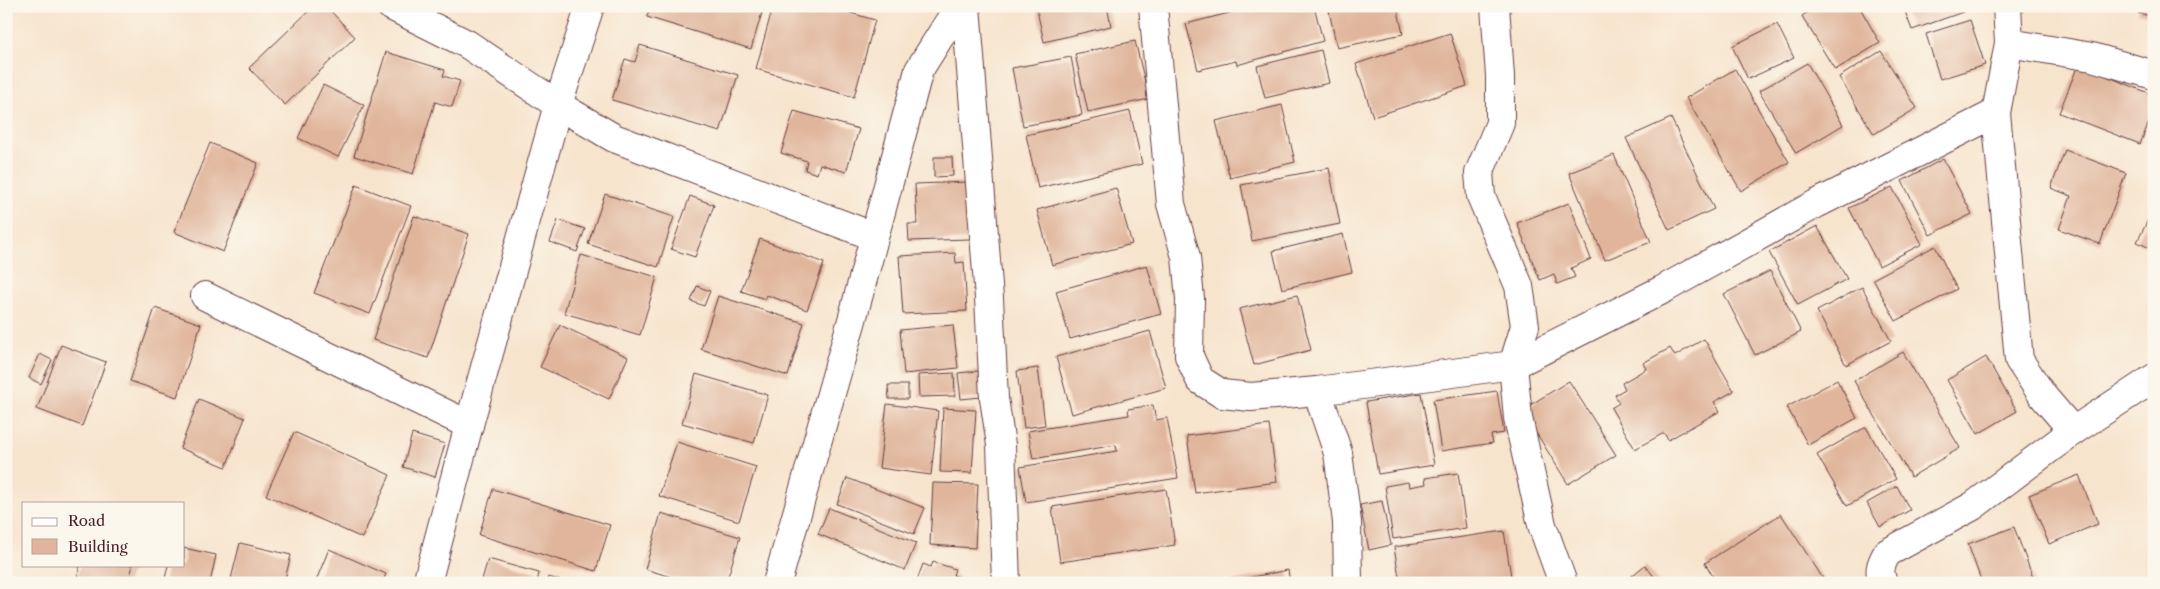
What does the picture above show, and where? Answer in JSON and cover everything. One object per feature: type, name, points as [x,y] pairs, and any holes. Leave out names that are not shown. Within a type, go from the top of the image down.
[{"type":"street","points":[[391,6],[467,44],[558,105],[614,138],[873,236]]},
{"type":"street","points":[[427,583],[558,105],[590,6]]},
{"type":"street","points":[[777,583],[852,320],[919,70],[959,6]]},
{"type":"street","points":[[966,6],[989,298],[994,398],[1001,445],[1006,583]]},
{"type":"street","points":[[1153,6],[1171,204],[1186,257],[1190,299],[1189,356],[1200,380],[1222,394],[1251,397],[1317,391],[1513,365],[1662,290],[1816,204],[1996,113]]},
{"type":"street","points":[[1495,6],[1500,76],[1500,123],[1479,173],[1481,196],[1519,286],[1525,326],[1513,365],[1518,418],[1542,525],[1563,583]]},
{"type":"street","points":[[2007,6],[2008,43],[1996,113],[2019,360],[2043,396],[2073,431]]},
{"type":"street","points":[[2008,43],[2092,57],[2154,75]]},
{"type":"street","points":[[205,296],[469,425]]},
{"type":"street","points":[[1883,583],[1879,572],[1887,553],[1973,506],[2073,431],[2154,378]]},
{"type":"street","points":[[1317,391],[1338,453],[1347,522],[1348,583]]},
{"type":"building","points":[[314,6],[326,6],[355,37],[285,105],[249,68]]},
{"type":"building","points":[[650,6],[764,6],[751,49],[647,17]]},
{"type":"building","points":[[773,6],[826,6],[875,20],[854,97],[756,69]]},
{"type":"building","points":[[1036,6],[1107,6],[1111,26],[1044,42]]},
{"type":"building","points":[[1256,6],[1314,6],[1323,41],[1237,65],[1236,61],[1198,70],[1186,24]]},
{"type":"building","points":[[1328,6],[1397,6],[1403,34],[1337,48]]},
{"type":"building","points":[[1818,6],[1859,6],[1880,43],[1835,70],[1802,16]]},
{"type":"building","points":[[1903,6],[1961,6],[1963,12],[1912,30]]},
{"type":"building","points":[[2140,6],[2154,6],[2154,17],[2138,13]]},
{"type":"building","points":[[1970,20],[1985,65],[1940,79],[1926,34]]},
{"type":"building","points":[[1777,24],[1794,58],[1748,79],[1732,46]]},
{"type":"building","points":[[1450,33],[1467,86],[1373,117],[1356,64]]},
{"type":"building","points":[[1135,41],[1149,99],[1088,112],[1075,54]]},
{"type":"building","points":[[640,45],[738,75],[720,132],[612,100],[625,59],[635,62]]},
{"type":"building","points":[[1321,50],[1329,83],[1265,98],[1257,66]]},
{"type":"building","points":[[1881,51],[1917,108],[1874,134],[1839,77]]},
{"type":"building","points":[[386,52],[445,70],[443,76],[460,81],[452,107],[435,102],[413,174],[354,156]]},
{"type":"building","points":[[1071,57],[1082,115],[1023,126],[1012,68]]},
{"type":"building","points":[[1807,63],[1843,125],[1796,153],[1759,91]]},
{"type":"building","points":[[2078,65],[2154,95],[2154,110],[2140,144],[2059,113]]},
{"type":"building","points":[[1735,69],[1789,162],[1741,191],[1686,98]]},
{"type":"building","points":[[323,85],[364,105],[338,157],[298,138]]},
{"type":"building","points":[[1282,105],[1295,162],[1230,178],[1216,121]]},
{"type":"building","points":[[794,111],[859,129],[846,172],[820,164],[817,174],[805,170],[807,161],[781,153]]},
{"type":"building","points":[[1130,111],[1142,164],[1038,188],[1026,135]]},
{"type":"building","points":[[1671,118],[1714,209],[1669,230],[1626,138]]},
{"type":"building","points":[[210,143],[258,163],[223,252],[174,232]]},
{"type":"building","points":[[2065,150],[2126,173],[2100,244],[2059,229],[2071,196],[2051,188]]},
{"type":"building","points":[[1614,155],[1651,242],[1605,260],[1569,173]]},
{"type":"building","points":[[934,157],[952,157],[953,176],[934,177]]},
{"type":"building","points":[[1943,159],[1972,214],[1930,235],[1902,181]]},
{"type":"building","points":[[1329,168],[1340,224],[1252,241],[1241,185]]},
{"type":"building","points":[[968,182],[970,239],[909,241],[908,224],[917,224],[915,184]]},
{"type":"building","points":[[356,185],[411,206],[370,314],[314,293]]},
{"type":"building","points":[[1892,187],[1922,244],[1879,266],[1849,208]]},
{"type":"building","points":[[1116,188],[1132,244],[1052,265],[1037,210]]},
{"type":"building","points":[[605,194],[674,217],[658,267],[588,244]]},
{"type":"building","points":[[690,196],[714,205],[695,257],[671,249]]},
{"type":"building","points":[[1569,203],[1591,259],[1571,268],[1575,277],[1557,284],[1554,274],[1540,280],[1517,223]]},
{"type":"building","points":[[2154,208],[2154,250],[2137,242]]},
{"type":"building","points":[[414,216],[469,234],[428,358],[373,340]]},
{"type":"building","points":[[558,220],[585,229],[577,252],[550,242]]},
{"type":"building","points":[[1817,226],[1847,279],[1798,305],[1769,252]]},
{"type":"building","points":[[1343,234],[1352,272],[1282,289],[1273,251]]},
{"type":"building","points":[[760,239],[824,263],[807,310],[767,295],[765,299],[741,291]]},
{"type":"building","points":[[1935,246],[1957,289],[1896,321],[1873,279]]},
{"type":"building","points":[[955,253],[956,263],[964,262],[967,311],[903,314],[899,256]]},
{"type":"building","points":[[581,255],[657,277],[640,335],[564,313]]},
{"type":"building","points":[[1147,265],[1161,314],[1070,339],[1056,291]]},
{"type":"building","points":[[1770,271],[1801,332],[1755,355],[1724,294]]},
{"type":"building","points":[[697,286],[710,291],[704,306],[691,301]]},
{"type":"building","points":[[1862,287],[1891,341],[1846,365],[1817,311]]},
{"type":"building","points":[[1297,295],[1311,350],[1254,365],[1239,309]]},
{"type":"building","points":[[718,296],[804,323],[788,376],[701,349]]},
{"type":"building","points":[[155,308],[201,324],[177,397],[130,381]]},
{"type":"building","points":[[560,325],[628,357],[609,399],[540,367]]},
{"type":"building","points":[[953,325],[958,368],[904,374],[900,330]]},
{"type":"building","points":[[1150,331],[1166,388],[1072,414],[1056,357]]},
{"type":"building","points":[[1704,339],[1734,391],[1714,402],[1720,411],[1668,440],[1664,433],[1635,449],[1611,408],[1619,403],[1615,395],[1625,389],[1622,383],[1646,369],[1643,363],[1670,348],[1675,356]]},
{"type":"building","points":[[61,345],[106,362],[82,426],[37,409]]},
{"type":"building","points":[[1903,352],[1960,448],[1911,477],[1854,381]]},
{"type":"building","points":[[40,354],[52,360],[41,384],[29,378]]},
{"type":"building","points":[[1986,357],[2017,411],[1978,434],[1947,380]]},
{"type":"building","points":[[1038,368],[1045,425],[1024,428],[1017,371]]},
{"type":"building","points":[[978,371],[981,397],[961,399],[958,373]]},
{"type":"building","points":[[954,373],[955,396],[919,397],[918,375]]},
{"type":"building","points":[[696,374],[768,395],[754,443],[682,423]]},
{"type":"building","points":[[1837,380],[1857,418],[1808,445],[1787,407]]},
{"type":"building","points":[[1569,381],[1616,455],[1568,484],[1522,410]]},
{"type":"building","points":[[888,385],[908,385],[908,399],[889,399]]},
{"type":"building","points":[[1497,391],[1504,433],[1491,435],[1493,443],[1441,451],[1433,400]]},
{"type":"building","points":[[1421,393],[1434,465],[1378,474],[1366,402]]},
{"type":"building","points":[[199,399],[245,418],[226,467],[180,448]]},
{"type":"building","points":[[887,404],[938,411],[931,475],[879,468]]},
{"type":"building","points":[[1153,405],[1156,420],[1167,418],[1178,478],[1026,502],[1020,467],[1117,451],[1116,445],[1033,459],[1028,431],[1129,415],[1128,409]]},
{"type":"building","points":[[943,408],[976,410],[972,473],[940,472]]},
{"type":"building","points":[[1269,425],[1277,482],[1195,493],[1187,436]]},
{"type":"building","points":[[1866,427],[1896,479],[1847,506],[1817,455]]},
{"type":"building","points":[[294,432],[390,475],[362,538],[266,495]]},
{"type":"building","points":[[412,434],[445,444],[435,477],[403,467]]},
{"type":"building","points":[[677,442],[756,467],[739,521],[659,496]]},
{"type":"building","points":[[1458,473],[1466,528],[1393,539],[1385,486],[1408,482],[1409,487],[1426,484],[1425,478]]},
{"type":"building","points":[[2079,475],[2098,524],[2049,544],[2029,495]]},
{"type":"building","points":[[847,478],[925,508],[914,534],[837,504]]},
{"type":"building","points":[[933,483],[978,484],[975,548],[930,545]]},
{"type":"building","points":[[1897,486],[1910,510],[1880,527],[1867,503]]},
{"type":"building","points":[[493,489],[610,525],[596,571],[479,535]]},
{"type":"building","points":[[1166,489],[1175,545],[1060,562],[1052,507]]},
{"type":"building","points":[[1382,501],[1391,545],[1369,550],[1360,505]]},
{"type":"building","points":[[829,508],[916,543],[905,570],[818,534]]},
{"type":"building","points":[[661,513],[740,537],[726,583],[691,583],[645,569]]},
{"type":"building","points":[[1781,514],[1826,583],[1717,583],[1705,563]]},
{"type":"building","points":[[2014,527],[2035,583],[1982,583],[1968,544]]},
{"type":"building","points":[[1504,531],[1512,583],[1400,583],[1394,547]]},
{"type":"building","points":[[240,543],[291,555],[284,583],[230,583]]},
{"type":"building","points":[[185,548],[216,555],[210,583],[164,583],[168,566],[185,566]]},
{"type":"building","points":[[329,549],[386,574],[382,583],[315,583]]},
{"type":"building","points":[[488,559],[539,573],[537,583],[481,583]]},
{"type":"building","points":[[933,562],[955,569],[953,575],[975,583],[916,583],[923,564],[931,567]]},
{"type":"building","points":[[1645,565],[1659,583],[1623,583]]},
{"type":"building","points":[[80,566],[133,566],[128,583],[76,583]]},
{"type":"building","points":[[1288,570],[1290,583],[1226,583],[1226,582]]},
{"type":"building","points":[[548,577],[567,582],[546,583]]}]
